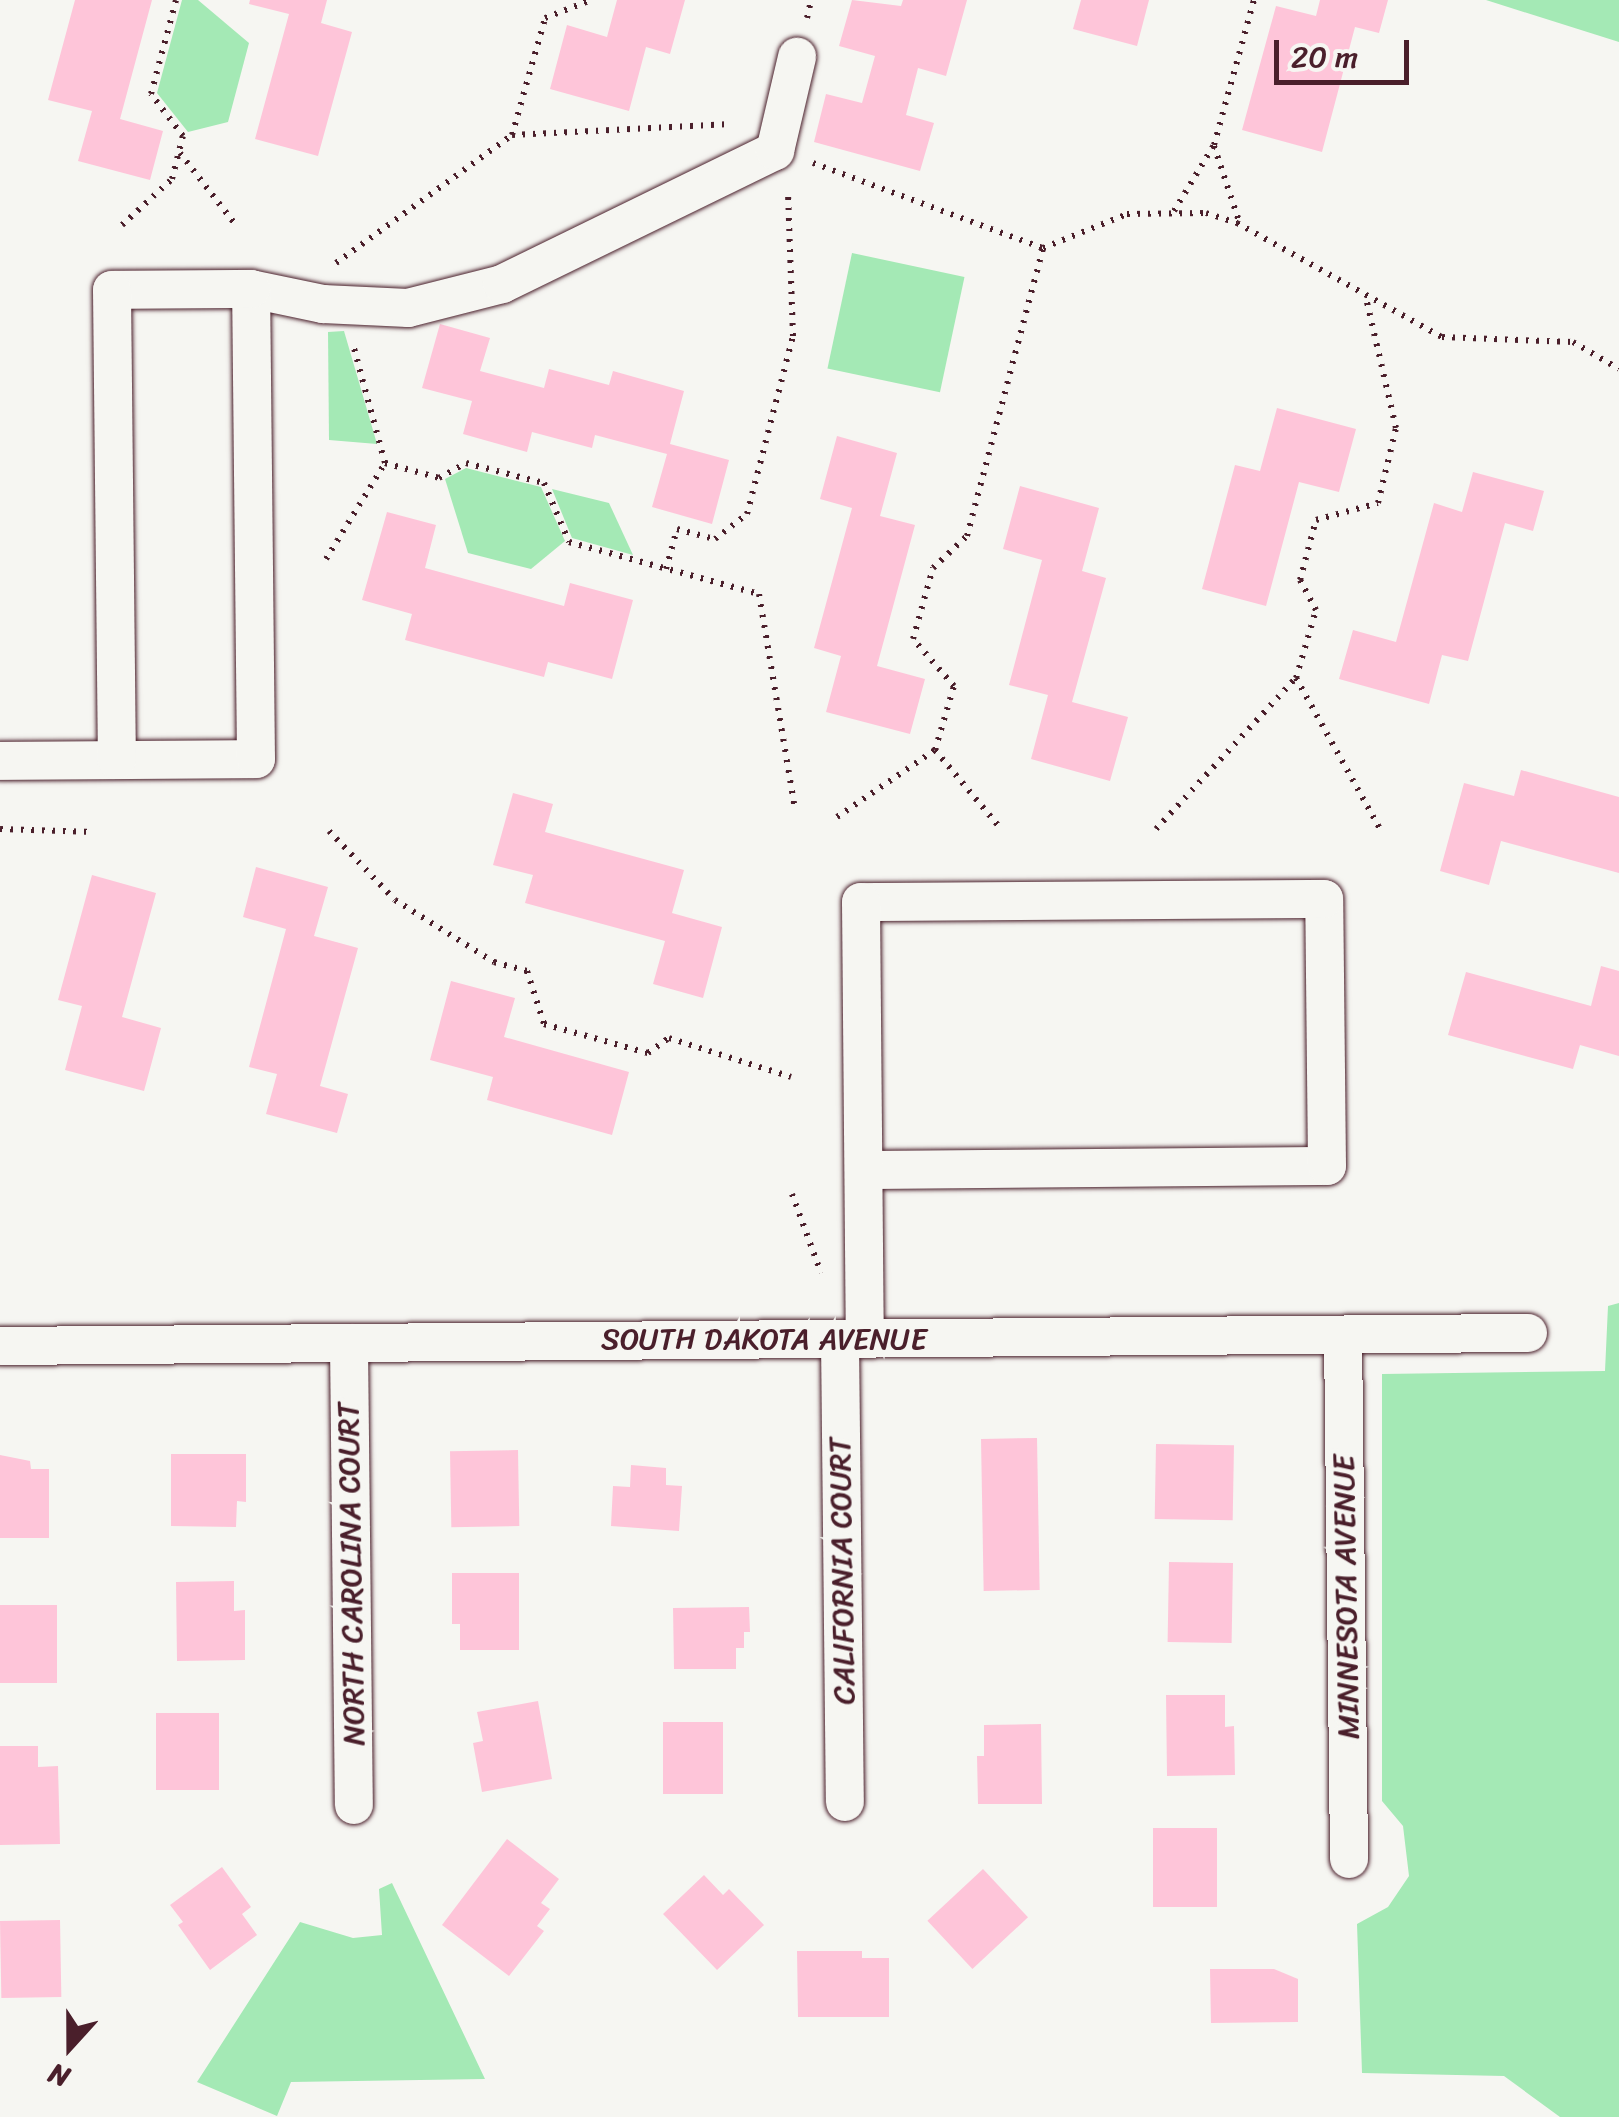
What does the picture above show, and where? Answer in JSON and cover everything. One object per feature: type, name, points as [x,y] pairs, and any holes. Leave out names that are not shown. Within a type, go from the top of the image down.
[{"type":"street","points":[[118,760],[112,290],[323,288],[408,308],[502,284],[775,151],[798,57]]},
{"type":"street","points":[[0,760],[256,759],[251,289]]},
{"type":"street","name":"CALIFORNIA COURT","points":[[845,1802],[853,1339],[864,1170],[861,902],[1324,899],[1327,1166],[864,1170]]},
{"type":"street","name":"SOUTH DAKOTA AVENUE","points":[[0,1346],[1528,1333]]},
{"type":"street","name":"MINNESOTA AVENUE","points":[[1343,1335],[1348,1859]]},
{"type":"street","name":"NORTH CAROLINA COURT","points":[[349,1343],[354,1805]]},
{"type":"path","points":[[122,225],[172,179],[183,136],[151,94],[176,0]]},
{"type":"path","points":[[326,559],[386,463],[349,331],[323,288],[512,135],[545,18],[592,0]]},
{"type":"path","points":[[1174,211],[1214,144],[1254,0]]},
{"type":"path","points":[[512,135],[732,124],[747,127],[775,151],[908,195],[1044,248],[1127,214],[1206,213],[1240,225],[1442,337],[1573,342],[1619,369]]},
{"type":"path","points":[[1214,144],[1240,225]]},
{"type":"path","points":[[666,568],[677,529],[715,539],[747,514],[793,336],[787,180],[775,151]]},
{"type":"path","points":[[179,152],[235,224]]},
{"type":"path","points":[[838,817],[935,750],[954,686],[913,638],[933,568],[967,536],[1044,248]]},
{"type":"path","points":[[1156,828],[1296,678],[1316,610],[1300,580],[1316,520],[1378,503],[1396,428],[1366,298]]},
{"type":"path","points":[[386,463],[439,478],[466,463],[544,483],[569,542],[758,594],[795,810]]},
{"type":"path","points":[[1296,678],[1379,827]]},
{"type":"path","points":[[935,750],[1002,830]]},
{"type":"path","points":[[0,830],[94,832]]},
{"type":"path","points":[[329,831],[395,900],[494,962],[528,971],[544,1024],[648,1053],[669,1038],[791,1076]]},
{"type":"path","points":[[792,1194],[824,1281]]},
{"type":"green space","points":[[182,0],[198,0],[249,43],[228,122],[188,132],[157,93]]},
{"type":"green space","points":[[1486,0],[1619,0],[1619,42]]},
{"type":"green space","points":[[852,253],[964,277],[940,392],[827,368]]},
{"type":"green space","points":[[344,331],[377,444],[329,440],[328,332]]},
{"type":"green space","points":[[466,468],[541,487],[565,541],[531,569],[468,553],[445,479]]},
{"type":"green space","points":[[552,489],[609,503],[633,555],[572,538]]},
{"type":"green space","points":[[1619,1303],[1619,2117],[1560,2117],[1504,2076],[1362,2073],[1357,1924],[1388,1907],[1409,1876],[1403,1826],[1382,1801],[1382,1374],[1605,1371],[1608,1306]]},
{"type":"green space","points":[[392,1883],[485,2079],[291,2082],[277,2116],[197,2082],[300,1922],[353,1938],[382,1935],[379,1889]]},
{"type":"building","points":[[75,0],[152,0],[120,119],[163,131],[150,180],[78,161],[92,111],[48,100]]},
{"type":"building","points":[[250,0],[327,0],[321,23],[352,32],[318,156],[255,139],[289,14],[249,4]]},
{"type":"building","points":[[617,0],[685,0],[670,54],[646,47],[629,111],[550,89],[567,25],[607,37]]},
{"type":"building","points":[[852,0],[901,6],[903,0],[967,0],[946,76],[918,68],[906,115],[934,123],[920,171],[814,142],[826,94],[862,103],[875,56],[839,46]]},
{"type":"building","points":[[1081,0],[1149,0],[1137,46],[1073,29]]},
{"type":"building","points":[[1320,0],[1388,0],[1379,33],[1355,27],[1322,152],[1242,130],[1276,6],[1316,16]]},
{"type":"building","points":[[440,324],[490,338],[480,371],[544,388],[549,369],[609,385],[613,371],[684,391],[670,444],[729,460],[712,524],[652,507],[667,454],[595,435],[592,448],[532,432],[527,452],[463,434],[472,401],[422,388]]},
{"type":"building","points":[[1277,408],[1356,429],[1339,492],[1299,482],[1266,606],[1202,589],[1235,465],[1260,471]]},
{"type":"building","points":[[837,436],[897,453],[880,516],[915,525],[877,666],[925,679],[910,734],[826,712],[841,656],[814,648],[852,508],[820,499]]},
{"type":"building","points":[[1473,472],[1544,491],[1533,531],[1505,523],[1468,661],[1442,655],[1429,704],[1339,679],[1353,630],[1396,642],[1434,503],[1462,512]]},
{"type":"building","points":[[1020,486],[1099,508],[1082,571],[1106,578],[1072,702],[1128,717],[1110,781],[1031,759],[1048,695],[1009,685],[1042,560],[1003,549]]},
{"type":"building","points":[[387,512],[436,525],[425,568],[564,606],[570,583],[633,600],[612,679],[548,662],[544,677],[405,640],[412,614],[362,600]]},
{"type":"building","points":[[1521,770],[1619,797],[1619,873],[1501,841],[1489,885],[1440,871],[1464,783],[1514,796]]},
{"type":"building","points":[[513,793],[553,804],[545,832],[684,870],[672,913],[722,927],[703,998],[653,984],[665,941],[525,903],[533,875],[493,865]]},
{"type":"building","points":[[256,867],[328,887],[314,936],[358,948],[320,1086],[348,1094],[337,1133],[266,1114],[277,1074],[249,1067],[286,929],[243,917]]},
{"type":"building","points":[[92,875],[156,893],[122,1017],[161,1028],[144,1091],[65,1070],[82,1006],[58,1000]]},
{"type":"building","points":[[1601,966],[1619,971],[1619,1056],[1580,1045],[1573,1069],[1448,1035],[1466,972],[1591,1006]]},
{"type":"building","points":[[451,981],[515,998],[504,1037],[629,1072],[612,1135],[487,1100],[493,1077],[430,1060]]},
{"type":"building","points":[[1037,1438],[1040,1590],[984,1591],[981,1439]]},
{"type":"building","points":[[1156,1444],[1234,1445],[1233,1520],[1155,1519]]},
{"type":"building","points":[[518,1450],[519,1526],[451,1527],[450,1451]]},
{"type":"building","points":[[171,1454],[246,1454],[246,1502],[237,1501],[236,1527],[171,1526]]},
{"type":"building","points":[[0,1455],[30,1461],[31,1469],[49,1469],[49,1538],[0,1538]]},
{"type":"building","points":[[631,1465],[666,1468],[666,1485],[682,1486],[679,1531],[611,1526],[613,1486],[630,1487]]},
{"type":"building","points":[[1169,1562],[1233,1563],[1232,1643],[1168,1642]]},
{"type":"building","points":[[452,1573],[519,1573],[519,1650],[460,1650],[460,1624],[452,1624]]},
{"type":"building","points":[[234,1581],[234,1611],[245,1610],[245,1660],[177,1661],[176,1582]]},
{"type":"building","points":[[0,1605],[57,1605],[57,1683],[0,1683]]},
{"type":"building","points":[[749,1607],[750,1632],[744,1632],[744,1648],[736,1648],[736,1669],[674,1669],[673,1608]]},
{"type":"building","points":[[1166,1695],[1225,1695],[1225,1727],[1234,1726],[1235,1775],[1167,1776]]},
{"type":"building","points":[[538,1701],[552,1779],[482,1792],[473,1743],[483,1741],[477,1712]]},
{"type":"building","points":[[156,1713],[219,1713],[219,1790],[156,1790]]},
{"type":"building","points":[[663,1722],[723,1722],[723,1794],[663,1794]]},
{"type":"building","points":[[1041,1724],[1042,1804],[978,1804],[977,1756],[984,1756],[984,1725]]},
{"type":"building","points":[[0,1746],[38,1746],[38,1767],[58,1766],[60,1844],[0,1845]]},
{"type":"building","points":[[1153,1828],[1217,1828],[1217,1907],[1153,1907]]},
{"type":"building","points":[[507,1839],[559,1879],[541,1903],[550,1909],[537,1926],[544,1931],[509,1976],[442,1925]]},
{"type":"building","points":[[222,1867],[251,1907],[242,1914],[257,1935],[210,1970],[178,1925],[183,1922],[170,1905]]},
{"type":"building","points":[[983,1869],[1028,1917],[972,1969],[927,1921]]},
{"type":"building","points":[[704,1875],[723,1895],[729,1889],[764,1925],[717,1970],[663,1914]]},
{"type":"building","points":[[60,1920],[61,1997],[1,1998],[0,1921]]},
{"type":"building","points":[[797,1951],[862,1951],[862,1958],[889,1958],[889,2017],[798,2017]]},
{"type":"building","points":[[1210,1969],[1274,1969],[1298,1979],[1298,2022],[1211,2023]]}]
